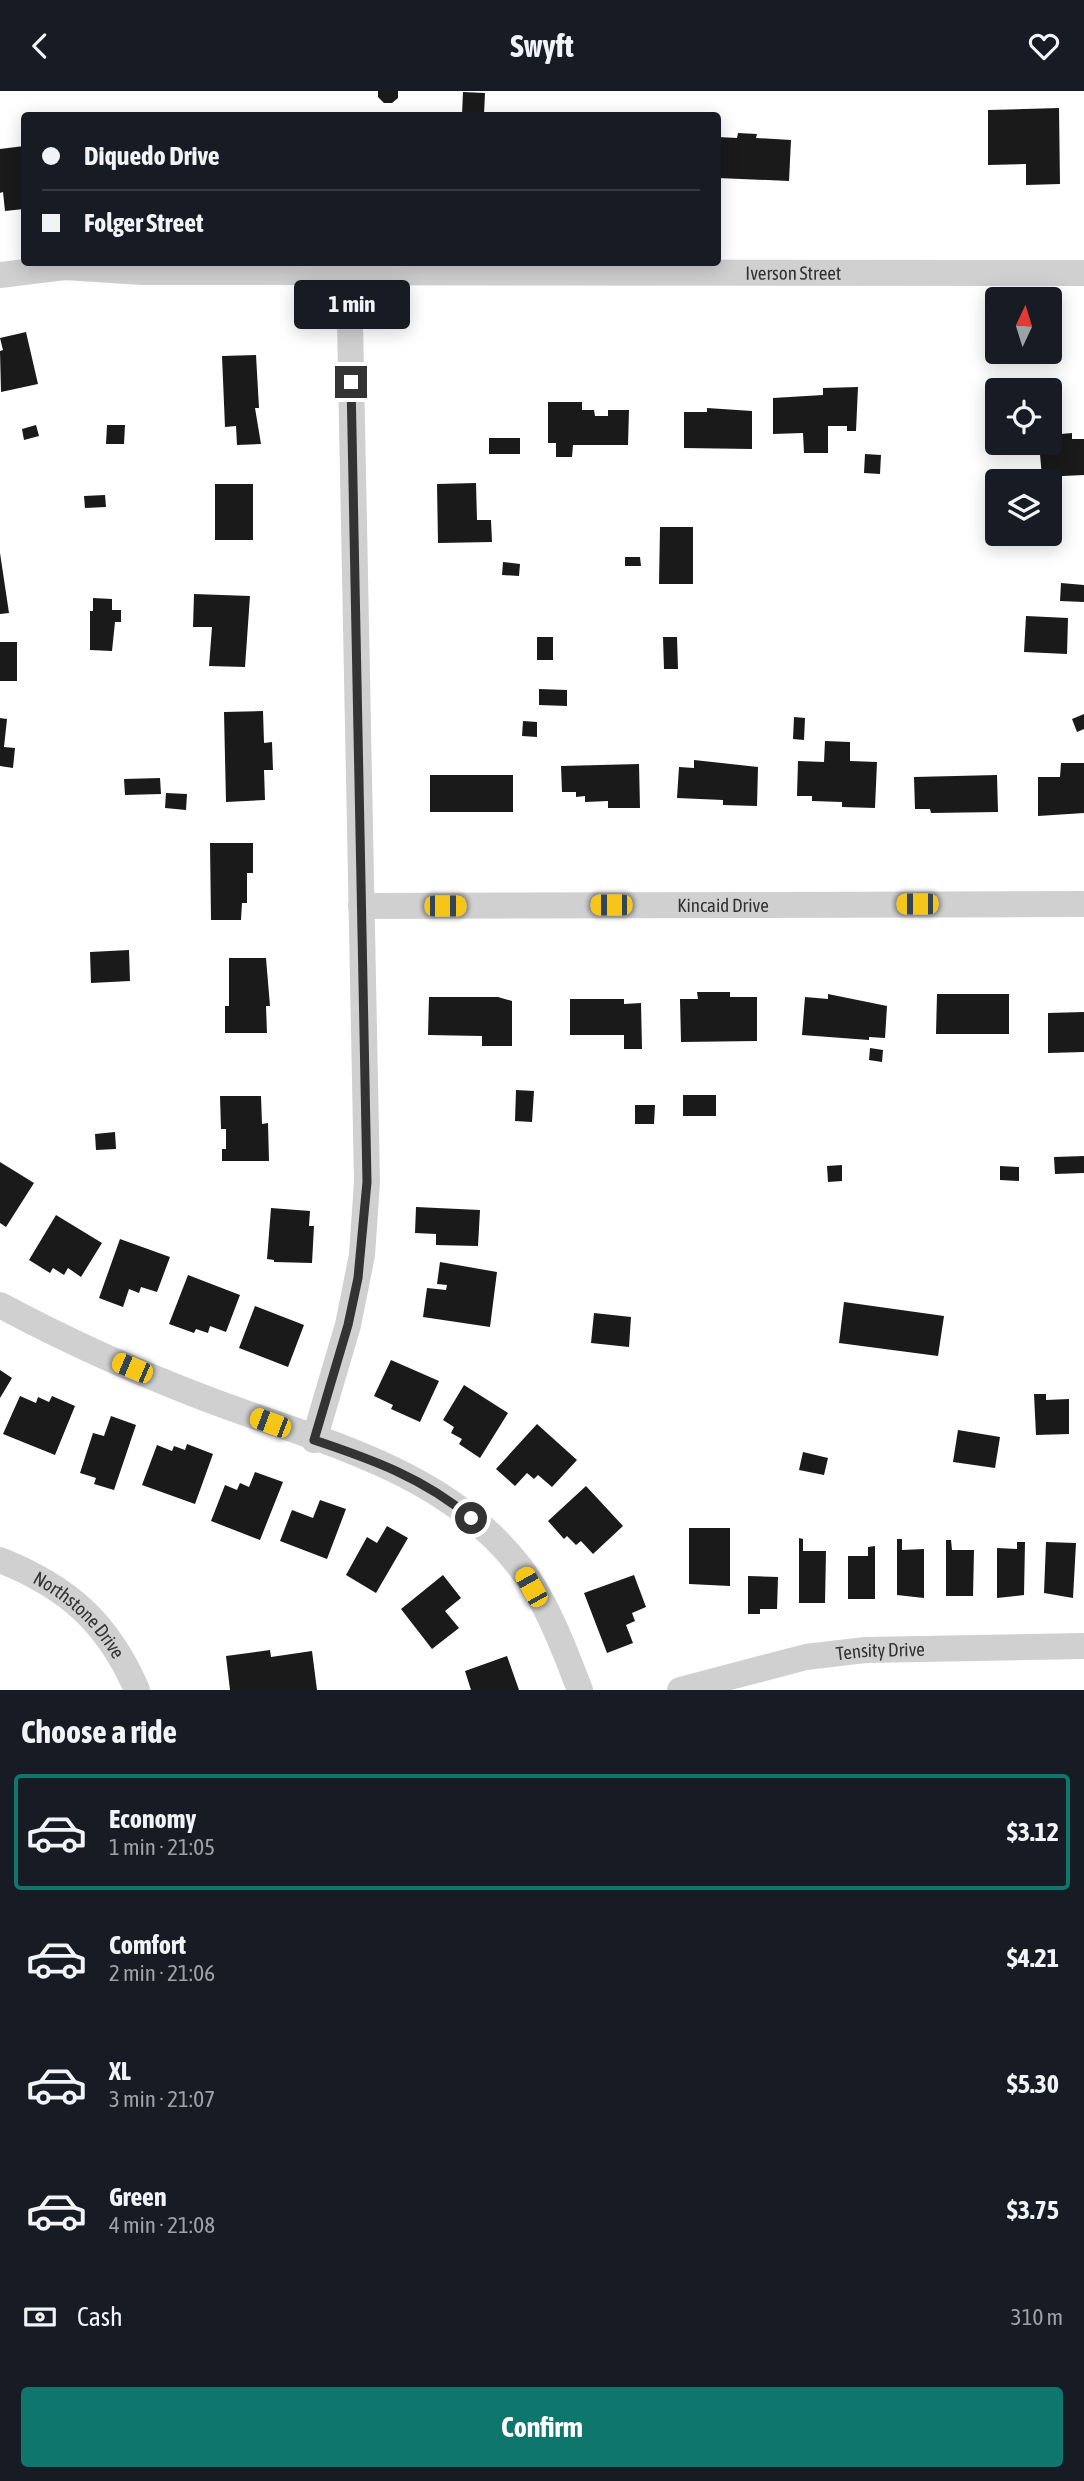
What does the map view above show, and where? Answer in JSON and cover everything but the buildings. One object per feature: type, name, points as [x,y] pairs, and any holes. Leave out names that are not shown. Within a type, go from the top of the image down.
[{"type":"street","name":"Iverson Street","points":[[0,275],[65,267],[142,272],[1084,273]]},
{"type":"street","points":[[314,1440],[348,1325],[362,1255],[367,1182],[349,271]]},
{"type":"street","name":"Kincaid Drive","points":[[361,906],[1084,904]]},
{"type":"street","points":[[0,1305],[62,1339],[314,1440],[389,1465],[447,1498],[520,1567],[561,1641],[580,1690]]},
{"type":"street","name":"Northstone Drive","points":[[0,1560],[32,1573],[70,1597],[103,1629],[124,1660],[137,1690]]},
{"type":"street","name":"Tensity Drive","points":[[680,1690],[806,1657],[865,1650],[1084,1646]]},
{"type":"route","points":[[351,382],[367,1182],[358,1278],[348,1325],[314,1440],[389,1465],[447,1498],[471,1518]]}]
